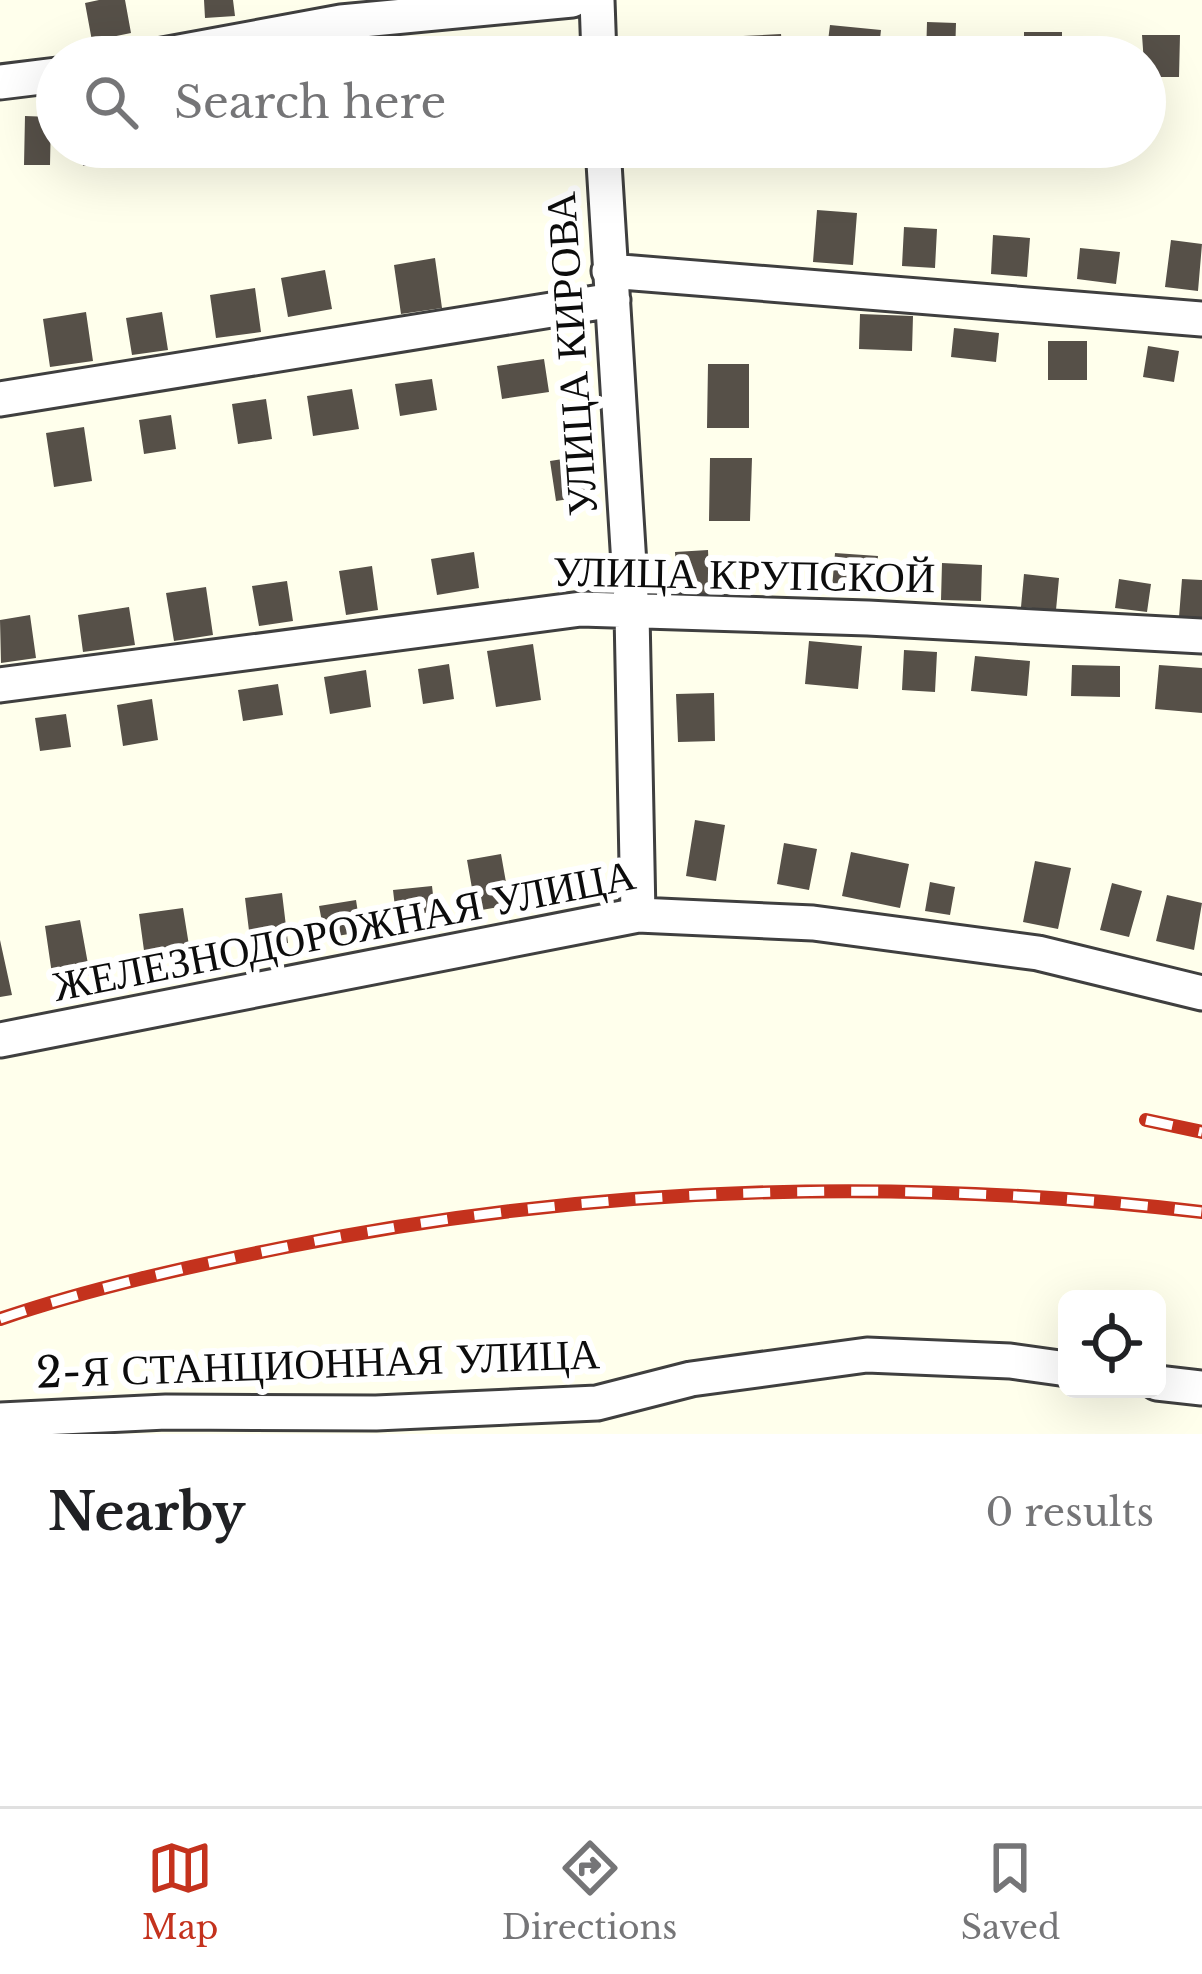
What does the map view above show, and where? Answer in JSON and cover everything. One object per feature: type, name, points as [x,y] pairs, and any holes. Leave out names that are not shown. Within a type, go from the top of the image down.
[{"type":"street","points":[[265,36],[341,22],[572,0]]},
{"type":"street","points":[[597,0],[598,36]]},
{"type":"street","points":[[0,82],[36,77]]},
{"type":"street","name":"УЛИЦА КИРОВА","points":[[604,168],[632,613],[638,915]]},
{"type":"street","points":[[0,400],[611,286],[1202,319]]},
{"type":"street","name":"УЛИЦА КРУПСКОЙ","points":[[0,685],[580,609],[1202,636]]},
{"type":"street","name":"ЖЕЛЕЗНОДОРОЖНАЯ УЛИЦА","points":[[0,1040],[638,915],[813,923],[1038,953],[1202,992]]},
{"type":"street","name":"2-Я СТАНЦИОННАЯ УЛИЦА","points":[[0,1420],[166,1412],[376,1413],[597,1403],[691,1378],[867,1354],[1010,1361],[1058,1369]]},
{"type":"street","points":[[1166,1384],[1202,1388]]},
{"type":"building","points":[[125,0],[131,33],[91,36],[85,3]]},
{"type":"building","points":[[204,0],[233,0],[235,16],[205,18]]},
{"type":"building","points":[[927,22],[956,23],[956,36],[927,36]]},
{"type":"building","points":[[830,25],[881,30],[880,36],[829,36]]},
{"type":"building","points":[[1024,32],[1062,32],[1062,36],[1024,36]]},
{"type":"building","points":[[1180,35],[1179,77],[1166,77],[1166,36],[1142,36]]},
{"type":"building","points":[[25,116],[36,116],[36,165],[24,165]]},
{"type":"building","points":[[817,210],[857,213],[853,265],[813,262]]},
{"type":"building","points":[[904,227],[937,229],[935,268],[902,266]]},
{"type":"building","points":[[993,235],[1030,238],[1027,277],[991,274]]},
{"type":"building","points":[[1171,240],[1202,244],[1198,291],[1165,287]]},
{"type":"building","points":[[1080,248],[1120,252],[1116,284],[1077,279]]},
{"type":"building","points":[[435,258],[442,308],[401,314],[394,265]]},
{"type":"building","points":[[325,270],[332,309],[288,317],[281,278]]},
{"type":"building","points":[[255,288],[261,332],[216,338],[210,295]]},
{"type":"building","points":[[86,312],[93,361],[50,367],[43,319]]},
{"type":"building","points":[[162,312],[168,350],[132,355],[126,318]]},
{"type":"building","points":[[860,314],[913,316],[912,351],[859,349]]},
{"type":"building","points":[[954,328],[999,333],[996,362],[951,357]]},
{"type":"building","points":[[1048,341],[1087,341],[1087,380],[1048,380]]},
{"type":"building","points":[[1148,346],[1179,351],[1174,382],[1143,377]]},
{"type":"building","points":[[544,359],[549,392],[502,399],[497,366]]},
{"type":"building","points":[[708,364],[749,364],[749,428],[707,428]]},
{"type":"building","points":[[432,379],[437,410],[400,416],[395,384]]},
{"type":"building","points":[[352,389],[359,429],[313,436],[307,396]]},
{"type":"building","points":[[266,399],[272,439],[238,444],[232,404]]},
{"type":"building","points":[[171,415],[176,449],[144,454],[139,420]]},
{"type":"building","points":[[84,427],[92,481],[54,487],[46,433]]},
{"type":"building","points":[[588,455],[595,495],[556,501],[550,461]]},
{"type":"building","points":[[710,458],[752,458],[750,521],[709,521]]},
{"type":"building","points":[[708,550],[710,597],[678,598],[675,552]]},
{"type":"building","points":[[474,552],[479,588],[437,595],[431,559]]},
{"type":"building","points":[[835,553],[878,556],[875,592],[832,588]]},
{"type":"building","points":[[942,563],[982,565],[981,601],[941,600]]},
{"type":"building","points":[[372,566],[378,610],[346,615],[339,571]]},
{"type":"building","points":[[1024,574],[1059,578],[1056,610],[1021,607]]},
{"type":"building","points":[[1119,579],[1151,584],[1147,612],[1115,608]]},
{"type":"building","points":[[1182,579],[1202,580],[1202,619],[1179,617]]},
{"type":"building","points":[[287,581],[293,621],[259,626],[252,586]]},
{"type":"building","points":[[206,587],[213,635],[174,641],[166,593]]},
{"type":"building","points":[[129,607],[135,645],[83,652],[78,615]]},
{"type":"building","points":[[30,615],[36,658],[1,663],[0,620]]},
{"type":"building","points":[[809,641],[862,646],[858,689],[805,684]]},
{"type":"building","points":[[533,644],[541,700],[496,707],[487,651]]},
{"type":"building","points":[[904,650],[937,652],[935,692],[902,690]]},
{"type":"building","points":[[975,656],[1030,661],[1027,696],[971,691]]},
{"type":"building","points":[[449,664],[454,699],[423,704],[418,669]]},
{"type":"building","points":[[1072,665],[1120,666],[1120,697],[1071,696]]},
{"type":"building","points":[[1159,665],[1202,668],[1202,713],[1155,709]]},
{"type":"building","points":[[366,670],[371,707],[330,714],[324,677]]},
{"type":"building","points":[[278,684],[283,715],[243,721],[238,690]]},
{"type":"building","points":[[714,693],[715,741],[678,742],[676,694]]},
{"type":"building","points":[[152,699],[158,740],[123,746],[117,705]]},
{"type":"building","points":[[66,714],[71,747],[40,751],[35,718]]},
{"type":"building","points":[[695,820],[725,825],[716,881],[686,876]]},
{"type":"building","points":[[784,843],[817,849],[809,890],[777,884]]},
{"type":"building","points":[[851,852],[909,864],[900,908],[842,896]]},
{"type":"building","points":[[501,854],[510,905],[476,911],[467,860]]},
{"type":"building","points":[[1035,861],[1071,868],[1058,929],[1023,922]]},
{"type":"building","points":[[930,882],[955,887],[950,915],[925,911]]},
{"type":"building","points":[[1112,883],[1142,891],[1129,937],[1100,930]]},
{"type":"building","points":[[432,886],[435,912],[396,916],[393,890]]},
{"type":"building","points":[[282,893],[288,943],[251,947],[245,898]]},
{"type":"building","points":[[1167,895],[1202,903],[1194,950],[1156,941]]},
{"type":"building","points":[[356,900],[361,932],[325,938],[319,906]]},
{"type":"building","points":[[183,908],[191,958],[146,965],[139,914]]},
{"type":"building","points":[[80,920],[90,975],[53,981],[45,926]]},
{"type":"building","points":[[0,940],[12,995],[0,997]]},
{"type":"railway","points":[[1146,1120],[1202,1132]]},
{"type":"railway","points":[[0,1319],[139,1279],[281,1248],[395,1227],[625,1200],[855,1191],[971,1194],[1202,1212]]}]
